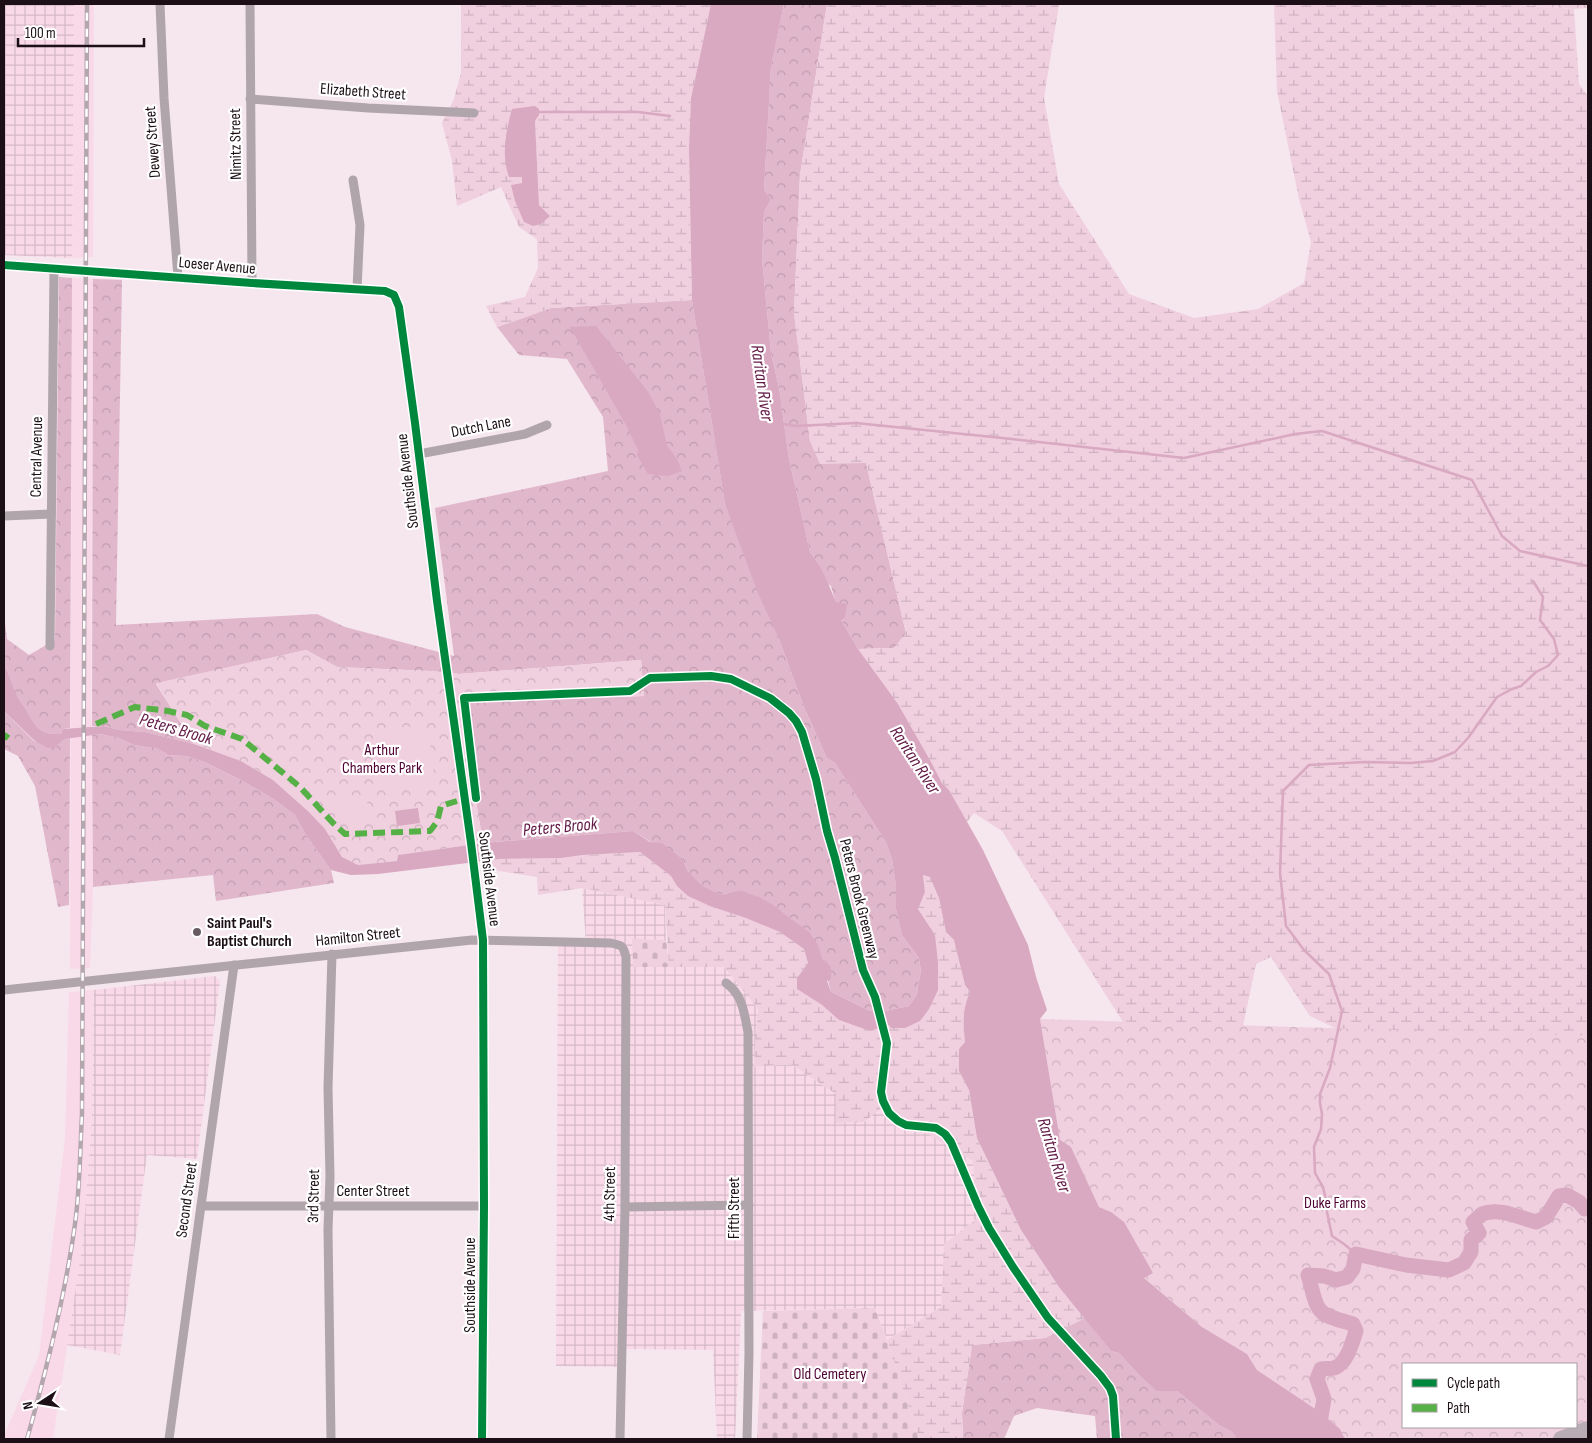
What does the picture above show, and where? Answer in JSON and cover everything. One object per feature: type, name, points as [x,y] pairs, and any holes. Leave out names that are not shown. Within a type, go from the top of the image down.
[{"type":"highway","points":[[1561,1439],[1588,1429]]},
{"type":"street","name":"Dewey Street","points":[[160,4],[164,98],[178,277]]},
{"type":"street","name":"Nimitz Street","points":[[250,4],[252,283]]},
{"type":"street","name":"Elizabeth Street","points":[[250,98],[368,108],[474,113]]},
{"type":"street","points":[[353,180],[360,225],[357,289]]},
{"type":"street","name":"Loeser Avenue","points":[[4,265],[252,283],[385,290],[394,295],[399,307],[402,326]]},
{"type":"street","name":"Central Avenue","points":[[50,646],[54,269]]},
{"type":"street","name":"Southside Avenue","points":[[402,326],[483,940],[484,1206],[482,1439]]},
{"type":"street","name":"Dutch Lane","points":[[419,454],[525,434],[547,425]]},
{"type":"street","points":[[4,516],[51,514]]},
{"type":"street","name":"Hamilton Street","points":[[4,990],[472,940],[610,942],[624,948]]},
{"type":"street","name":"4th Street","points":[[620,1439],[625,1207],[626,958],[624,948]]},
{"type":"street","name":"3rd Street","points":[[331,1439],[328,1088],[332,954]]},
{"type":"street","name":"Second Street","points":[[169,1439],[234,966]]},
{"type":"street","name":"Fifth Street","points":[[726,983],[733,988],[742,1001],[748,1032],[749,1353],[747,1439]]},
{"type":"street","points":[[625,1207],[749,1205]]},
{"type":"street","name":"Center Street","points":[[201,1206],[484,1206]]},
{"type":"shaded area","points":[[4,4],[74,4],[72,258],[4,255]]},
{"type":"shaded area","points":[[74,4],[94,4],[93,257],[72,258]]},
{"type":"shaded area","points":[[72,278],[93,279],[91,706],[93,887],[90,968],[70,969]]},
{"type":"shaded area","points":[[582,888],[665,905],[669,966],[724,967],[758,1009],[754,1067],[791,1064],[836,1094],[836,1123],[864,1122],[883,1106],[973,1161],[978,1218],[944,1244],[941,1307],[887,1340],[875,1308],[741,1311],[735,1439],[717,1439],[713,1350],[623,1349],[624,1367],[556,1366],[558,943],[586,943]]},
{"type":"shaded area","points":[[215,976],[220,981],[197,1159],[147,1155],[120,1355],[67,1345],[83,1241],[92,1116],[94,990]]},
{"type":"shaded area","points":[[94,990],[92,1116],[83,1241],[53,1439],[4,1439],[4,1435],[39,1356],[65,1138],[69,992]]},
{"type":"green space","points":[[461,4],[711,4],[691,98],[689,148],[692,300],[551,308],[497,327],[486,306],[525,297],[538,268],[537,239],[519,227],[501,187],[457,206],[452,161],[442,123],[454,99],[461,73]],"holes":[[[539,109],[539,115],[535,121],[539,205],[550,216],[511,185],[522,183],[522,177],[505,138]]]},
{"type":"green space","points":[[784,4],[827,4],[800,175],[794,313],[810,441],[820,463],[866,463],[906,633],[894,648],[858,649],[841,620],[831,586],[828,584],[822,569],[810,552],[789,459],[779,388],[771,353],[762,258],[764,212],[771,199],[764,190],[771,65]]},
{"type":"green space","points":[[827,4],[1059,4],[1044,98],[1059,184],[1129,294],[1194,318],[1258,309],[1304,283],[1311,242],[1299,199],[1277,91],[1274,4],[1506,4],[1574,9],[1579,84],[1588,96],[1588,1037],[1337,1029],[1310,1016],[1271,957],[1256,964],[1243,1026],[1123,1022],[1002,831],[974,813],[967,822],[949,790],[942,783],[898,704],[858,649],[894,648],[906,633],[866,463],[820,464],[810,441],[794,313],[800,175]]},
{"type":"green space","points":[[1506,4],[1588,4],[1588,8],[1574,9]]},
{"type":"green space","points":[[59,277],[72,278],[70,728],[63,729],[61,734],[53,734],[42,731],[35,724],[17,696],[4,666],[4,615],[7,639],[29,655],[55,640]]},
{"type":"green space","points":[[93,279],[122,280],[116,625],[317,614],[345,627],[454,656],[435,508],[608,471],[603,417],[567,359],[519,355],[497,327],[551,308],[692,300],[725,504],[804,707],[827,758],[835,763],[886,842],[892,859],[896,886],[896,909],[902,935],[919,958],[921,971],[917,995],[909,1006],[885,1011],[870,1011],[831,992],[821,954],[791,919],[778,908],[739,890],[722,895],[701,886],[687,870],[683,860],[633,831],[483,843],[476,801],[466,702],[644,696],[641,660],[459,674],[337,667],[306,650],[156,684],[194,744],[145,732],[92,726]]},
{"type":"green space","name":"Arthur Chambers Park","points":[[306,650],[337,667],[459,674],[641,660],[644,696],[467,702],[476,801],[483,843],[398,855],[397,861],[358,865],[342,857],[325,829],[273,780],[241,761],[194,744],[156,683]]},
{"type":"green space","points":[[4,711],[34,741],[55,747],[65,739],[70,738],[69,905],[58,907],[35,786],[18,756],[4,749]]},
{"type":"green space","points":[[405,726],[428,730],[436,785],[406,789],[385,787],[378,767],[376,749],[387,735]]},
{"type":"green space","points":[[100,734],[119,738],[134,745],[159,749],[168,755],[186,756],[205,762],[272,798],[295,815],[306,835],[331,870],[334,883],[216,901],[213,875],[93,887],[92,735]]},
{"type":"green space","points":[[367,799],[369,819],[336,823],[333,802]]},
{"type":"green space","points":[[640,852],[671,876],[677,886],[780,932],[804,949],[808,963],[797,978],[797,989],[822,1005],[839,1020],[870,1031],[889,1025],[920,1021],[935,935],[918,909],[925,892],[923,874],[931,877],[939,898],[946,932],[954,940],[965,985],[970,993],[964,1017],[965,1042],[959,1049],[959,1071],[969,1090],[977,1138],[1021,1230],[1059,1287],[1085,1318],[1045,1338],[972,1345],[962,1413],[963,1439],[919,1439],[887,1340],[941,1307],[944,1244],[978,1218],[973,1161],[883,1107],[864,1122],[836,1123],[836,1094],[791,1064],[754,1067],[758,1009],[724,967],[669,967],[665,905],[582,888],[538,895],[537,877],[485,869],[485,861],[500,859],[561,858]]},
{"type":"green space","points":[[632,939],[666,940],[669,967],[633,967]]},
{"type":"green space","name":"Duke Farms","points":[[1040,1019],[1588,1036],[1588,1439],[1345,1439],[1340,1429],[1320,1412],[1257,1370],[1247,1354],[1202,1327],[1143,1277],[1153,1273],[1111,1212],[1099,1207],[1071,1147],[1060,1141]]},
{"type":"green space","name":"Old Cemetery","points":[[875,1308],[919,1439],[757,1439],[763,1311]]},
{"type":"green space","points":[[1085,1318],[1111,1351],[1119,1353],[1156,1391],[1177,1391],[1219,1425],[1232,1432],[1237,1439],[1097,1439],[1095,1416],[1037,1408],[1014,1416],[1004,1439],[963,1439],[962,1413],[972,1345],[1045,1338]]},
{"type":"water","name":"Raritan River","points":[[711,4],[784,4],[771,66],[764,190],[771,199],[764,212],[762,258],[771,353],[779,388],[789,459],[810,552],[822,569],[836,602],[847,604],[845,617],[841,620],[858,649],[898,704],[942,783],[949,790],[983,850],[1028,945],[1047,1010],[1040,1019],[1060,1140],[1071,1147],[1099,1207],[1111,1212],[1124,1222],[1153,1273],[1144,1278],[1202,1327],[1247,1354],[1257,1370],[1320,1412],[1340,1429],[1345,1439],[1237,1439],[1232,1432],[1219,1425],[1177,1391],[1156,1391],[1119,1353],[1111,1351],[1059,1287],[1021,1230],[977,1138],[969,1090],[959,1071],[959,1049],[965,1042],[964,1017],[970,992],[965,985],[954,940],[946,932],[939,898],[930,877],[923,875],[925,892],[918,909],[935,935],[938,990],[929,1009],[920,1021],[905,1028],[891,1028],[889,1025],[870,1031],[839,1020],[822,1005],[797,989],[797,978],[808,963],[804,949],[780,932],[688,896],[677,886],[671,876],[640,852],[561,858],[500,859],[378,874],[351,875],[331,870],[306,835],[295,815],[272,798],[205,762],[186,756],[168,755],[159,749],[134,745],[119,738],[100,734],[65,739],[55,747],[48,748],[35,741],[4,711],[4,666],[17,696],[32,720],[42,731],[61,734],[63,729],[104,726],[119,730],[145,732],[194,744],[241,761],[273,780],[309,812],[325,829],[342,857],[358,865],[397,861],[398,855],[483,843],[633,831],[650,842],[662,843],[683,860],[687,870],[702,886],[722,895],[739,890],[761,898],[778,908],[809,932],[817,943],[823,960],[831,967],[831,979],[827,981],[831,992],[870,1011],[885,1011],[909,1006],[917,995],[921,971],[919,958],[902,935],[896,909],[896,886],[892,859],[886,842],[835,763],[827,758],[804,707],[779,639],[758,593],[725,504],[692,300],[689,148],[691,98]]},
{"type":"water","points":[[535,106],[539,109],[539,115],[535,121],[539,205],[550,216],[541,224],[533,226],[524,222],[515,201],[511,185],[522,183],[522,177],[509,177],[505,152],[506,134],[512,109]]},
{"type":"water","points":[[596,326],[648,392],[660,414],[667,446],[677,459],[682,471],[668,476],[648,474],[637,455],[638,450],[626,425],[570,327]]},
{"type":"water","points":[[418,808],[420,823],[397,826],[395,811]]},
{"type":"waterway","points":[[539,112],[638,112],[670,116]]},
{"type":"waterway","name":"Raritan River","points":[[783,424],[796,426],[856,423],[1184,458],[1295,434],[1322,431],[1472,480],[1502,536],[1520,551],[1588,566]]},
{"type":"waterway","points":[[1356,1254],[1332,1236],[1323,1187],[1315,1173],[1314,1147],[1321,1129],[1322,1114],[1320,1094],[1330,1068],[1342,1011],[1329,974],[1304,950],[1286,926],[1280,873],[1283,791],[1309,765],[1365,762],[1411,763],[1433,761],[1455,752],[1468,738],[1497,697],[1521,686],[1536,672],[1548,666],[1558,655],[1554,639],[1540,620],[1543,597],[1533,581]]},
{"type":"waterway","points":[[1317,1439],[1324,1399],[1317,1379],[1321,1369],[1339,1366],[1346,1358],[1356,1331],[1353,1324],[1331,1317],[1320,1310],[1308,1275],[1324,1276],[1336,1280],[1347,1277],[1353,1269],[1356,1254],[1406,1265],[1449,1270],[1464,1263],[1471,1252],[1471,1240],[1479,1233],[1473,1222],[1482,1214],[1502,1212],[1536,1222],[1546,1217],[1559,1196],[1567,1195],[1579,1202],[1585,1209],[1588,1208]]},
{"type":"railway","points":[[27,1439],[55,1332],[71,1251],[78,1197],[82,1114],[87,4]]},
{"type":"marked path","points":[[96,724],[135,707],[187,715],[205,726],[242,739],[300,787],[345,834],[430,831],[437,822],[441,806],[457,801]]},
{"type":"marked path","points":[[4,739],[8,734]]},
{"type":"cycle path","points":[[4,265],[385,291],[394,295],[399,307],[483,940],[484,1206],[482,1439]]},
{"type":"cycle path","name":"Peters Brook Greenway","points":[[476,798],[464,698],[630,691],[650,678],[711,676],[731,679],[770,698],[789,713],[802,732],[816,779],[827,831],[863,970],[875,997],[887,1043],[881,1092],[883,1101],[889,1113],[898,1121],[906,1125],[936,1128],[945,1134],[951,1142],[978,1206],[1013,1267],[1048,1318],[1110,1388],[1113,1396],[1116,1439]]},
{"type":"place","name":"Saint Paul's Baptist Church","points":[[197,932]]},
{"type":"water label","name":"Peters Brook","points":[[176,729]]},
{"type":"water label","name":"Peters Brook","points":[[560,827]]}]
